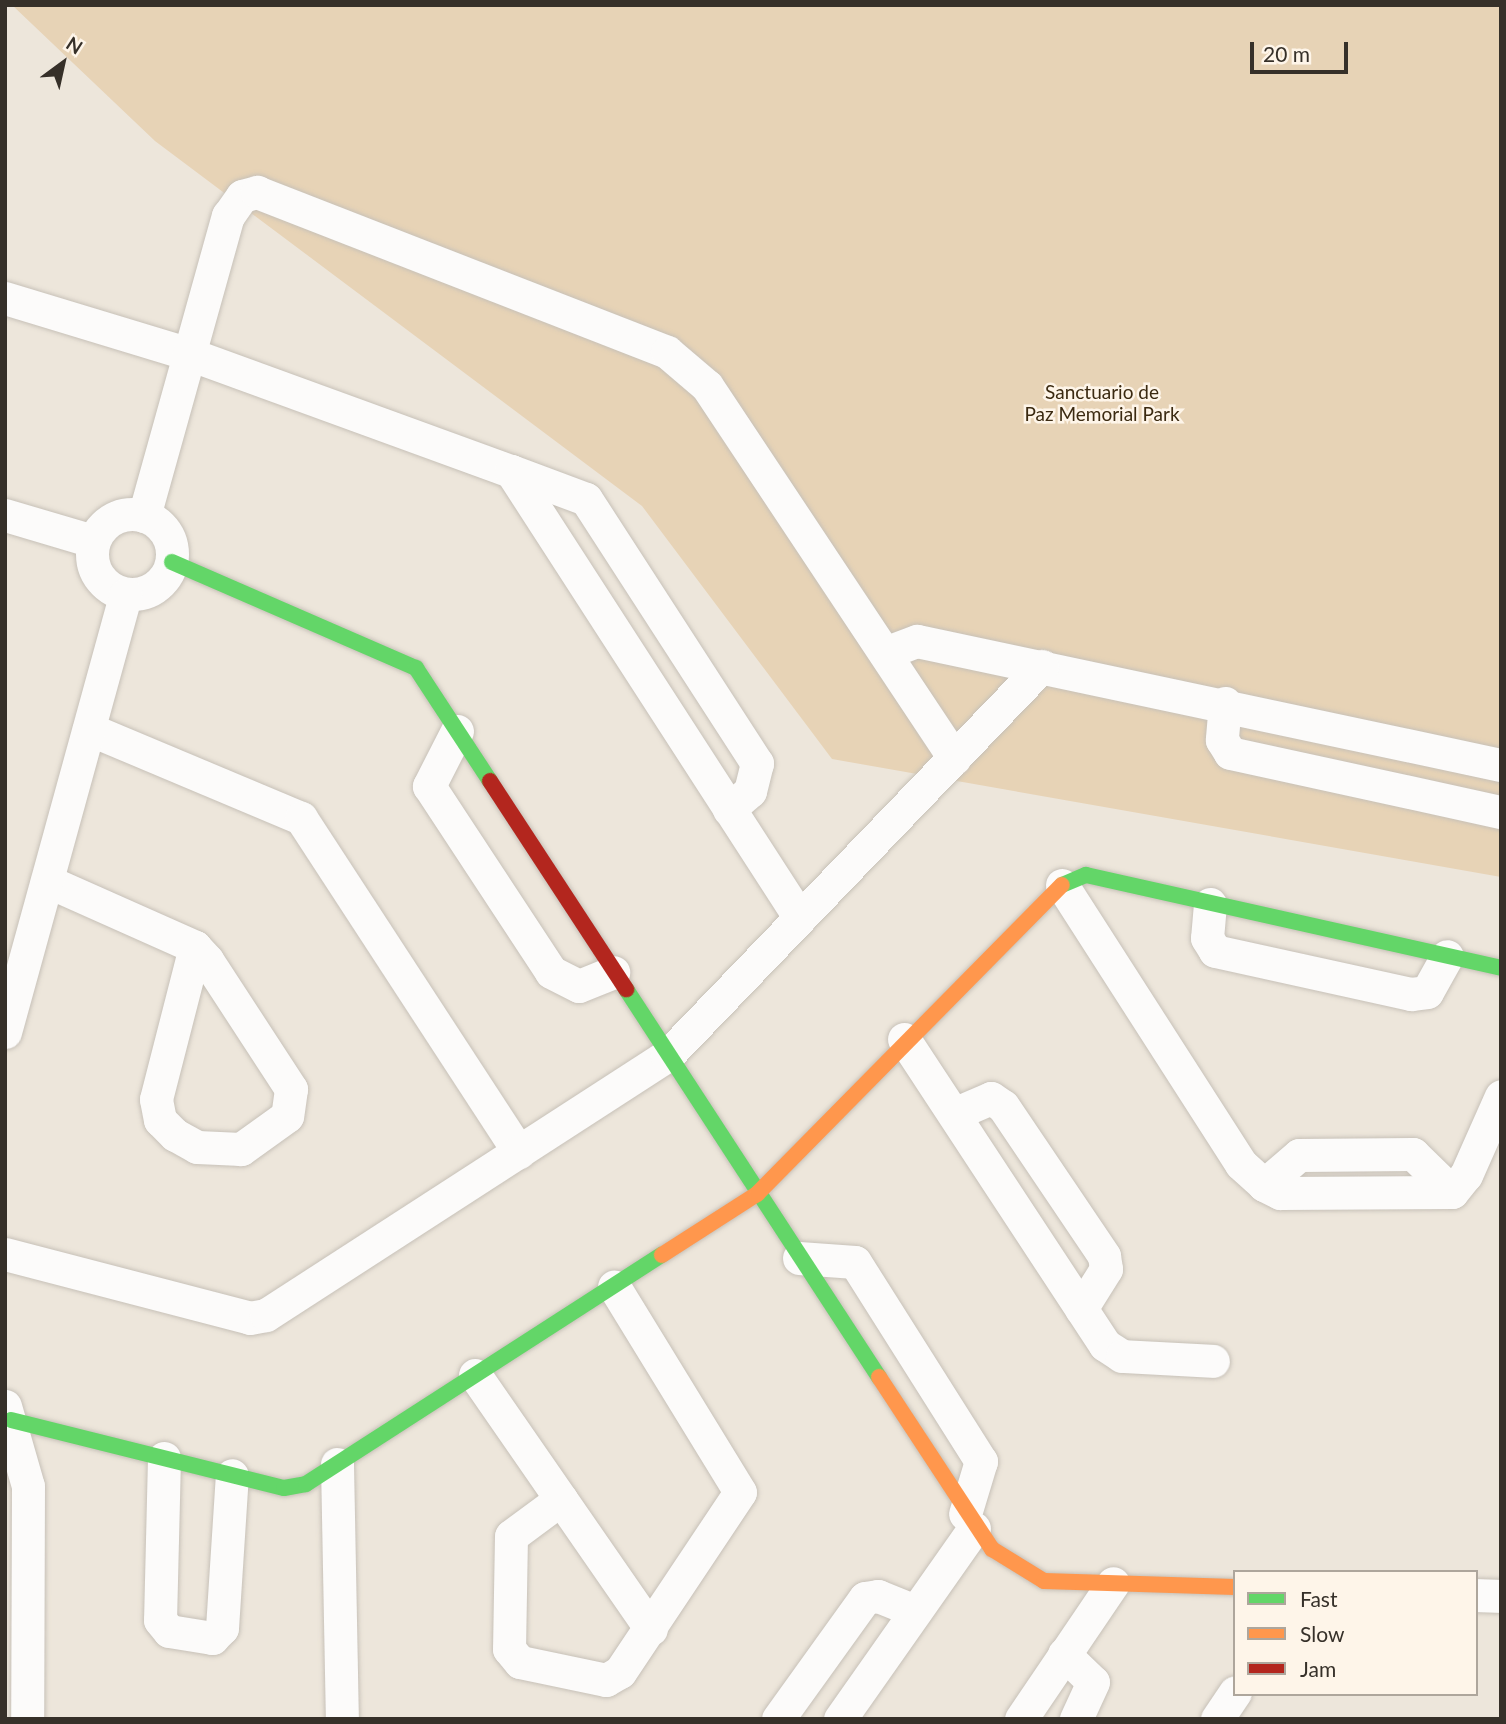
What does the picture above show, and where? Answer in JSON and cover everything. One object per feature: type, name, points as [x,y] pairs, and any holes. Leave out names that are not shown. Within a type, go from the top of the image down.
[{"type":"street","points":[[144,516],[228,216],[242,196],[257,192],[642,338],[708,386],[954,758]]},
{"type":"street","points":[[5,298],[189,354],[586,499],[757,763],[750,791],[729,809]]},
{"type":"street","points":[[511,471],[800,918]]},
{"type":"street","points":[[5,515],[93,541]]},
{"type":"street","points":[[144,516],[162,527],[172,562],[149,591],[126,594],[105,584],[93,564],[93,541],[114,519],[144,516]]},
{"type":"street","points":[[172,562],[400,656],[416,668],[969,1521],[992,1549],[1044,1581],[1233,1587]]},
{"type":"street","points":[[5,1032],[126,594]]},
{"type":"street","points":[[885,653],[918,641],[1225,703],[1501,765]]},
{"type":"street","points":[[5,1254],[250,1318],[267,1315],[667,1056],[1042,666]]},
{"type":"street","points":[[1225,703],[1222,740],[1230,753],[1501,812]]},
{"type":"street","points":[[89,729],[301,818],[519,1152]]},
{"type":"street","points":[[457,731],[429,786],[551,972],[579,986],[613,972]]},
{"type":"street","points":[[8,1413],[164,1458],[284,1488],[306,1484],[757,1194],[904,1039],[1062,886],[1086,876],[1501,968]]},
{"type":"street","points":[[47,881],[195,947],[291,1089],[287,1116],[240,1149],[197,1147],[175,1135],[160,1120],[156,1099],[195,947]]},
{"type":"street","points":[[1062,886],[1241,1164],[1264,1185],[1289,1158],[1299,1155],[1412,1154],[1452,1192],[1466,1175],[1501,1096]]},
{"type":"street","points":[[1210,904],[1207,938],[1215,951],[1411,994],[1427,992],[1447,956]]},
{"type":"street","points":[[904,1039],[1105,1345],[1122,1356],[1213,1361]]},
{"type":"street","points":[[954,1114],[991,1098],[1003,1106],[1104,1256],[1106,1269],[1081,1309]]},
{"type":"street","points":[[799,1258],[855,1262],[981,1461],[969,1521],[915,1611],[839,1719]]},
{"type":"street","points":[[561,1499],[511,1536],[509,1649],[520,1662],[606,1679],[620,1672],[651,1629],[740,1492],[614,1286]]},
{"type":"street","points":[[475,1375],[651,1629]]},
{"type":"street","points":[[8,1413],[28,1486],[27,1719]]},
{"type":"street","points":[[164,1458],[160,1620],[169,1630],[212,1638],[222,1628],[232,1475]]},
{"type":"street","points":[[337,1464],[342,1719]]},
{"type":"street","points":[[1021,1719],[1113,1583]]},
{"type":"street","points":[[1478,1595],[1501,1596]]},
{"type":"street","points":[[778,1719],[865,1598],[877,1596],[915,1611]]},
{"type":"street","points":[[1065,1654],[1093,1682],[1076,1719]]},
{"type":"green space","name":"Sanctuario de Paz Memorial Park","points":[[12,5],[1501,5],[1501,877],[832,759],[642,506],[155,141]]},
{"type":"traffic: fast","points":[[172,562],[416,668],[490,781]]},
{"type":"traffic: fast","points":[[1062,885],[1086,875],[1501,968]]},
{"type":"traffic: fast","points":[[626,989],[879,1377]]},
{"type":"traffic: fast","points":[[11,1420],[284,1488],[306,1484],[662,1255]]},
{"type":"traffic: slow","points":[[662,1255],[757,1194],[1062,885]]},
{"type":"traffic: slow","points":[[879,1377],[992,1549],[1044,1581],[1233,1587]]},
{"type":"traffic: jam","points":[[490,781],[626,989]]}]
